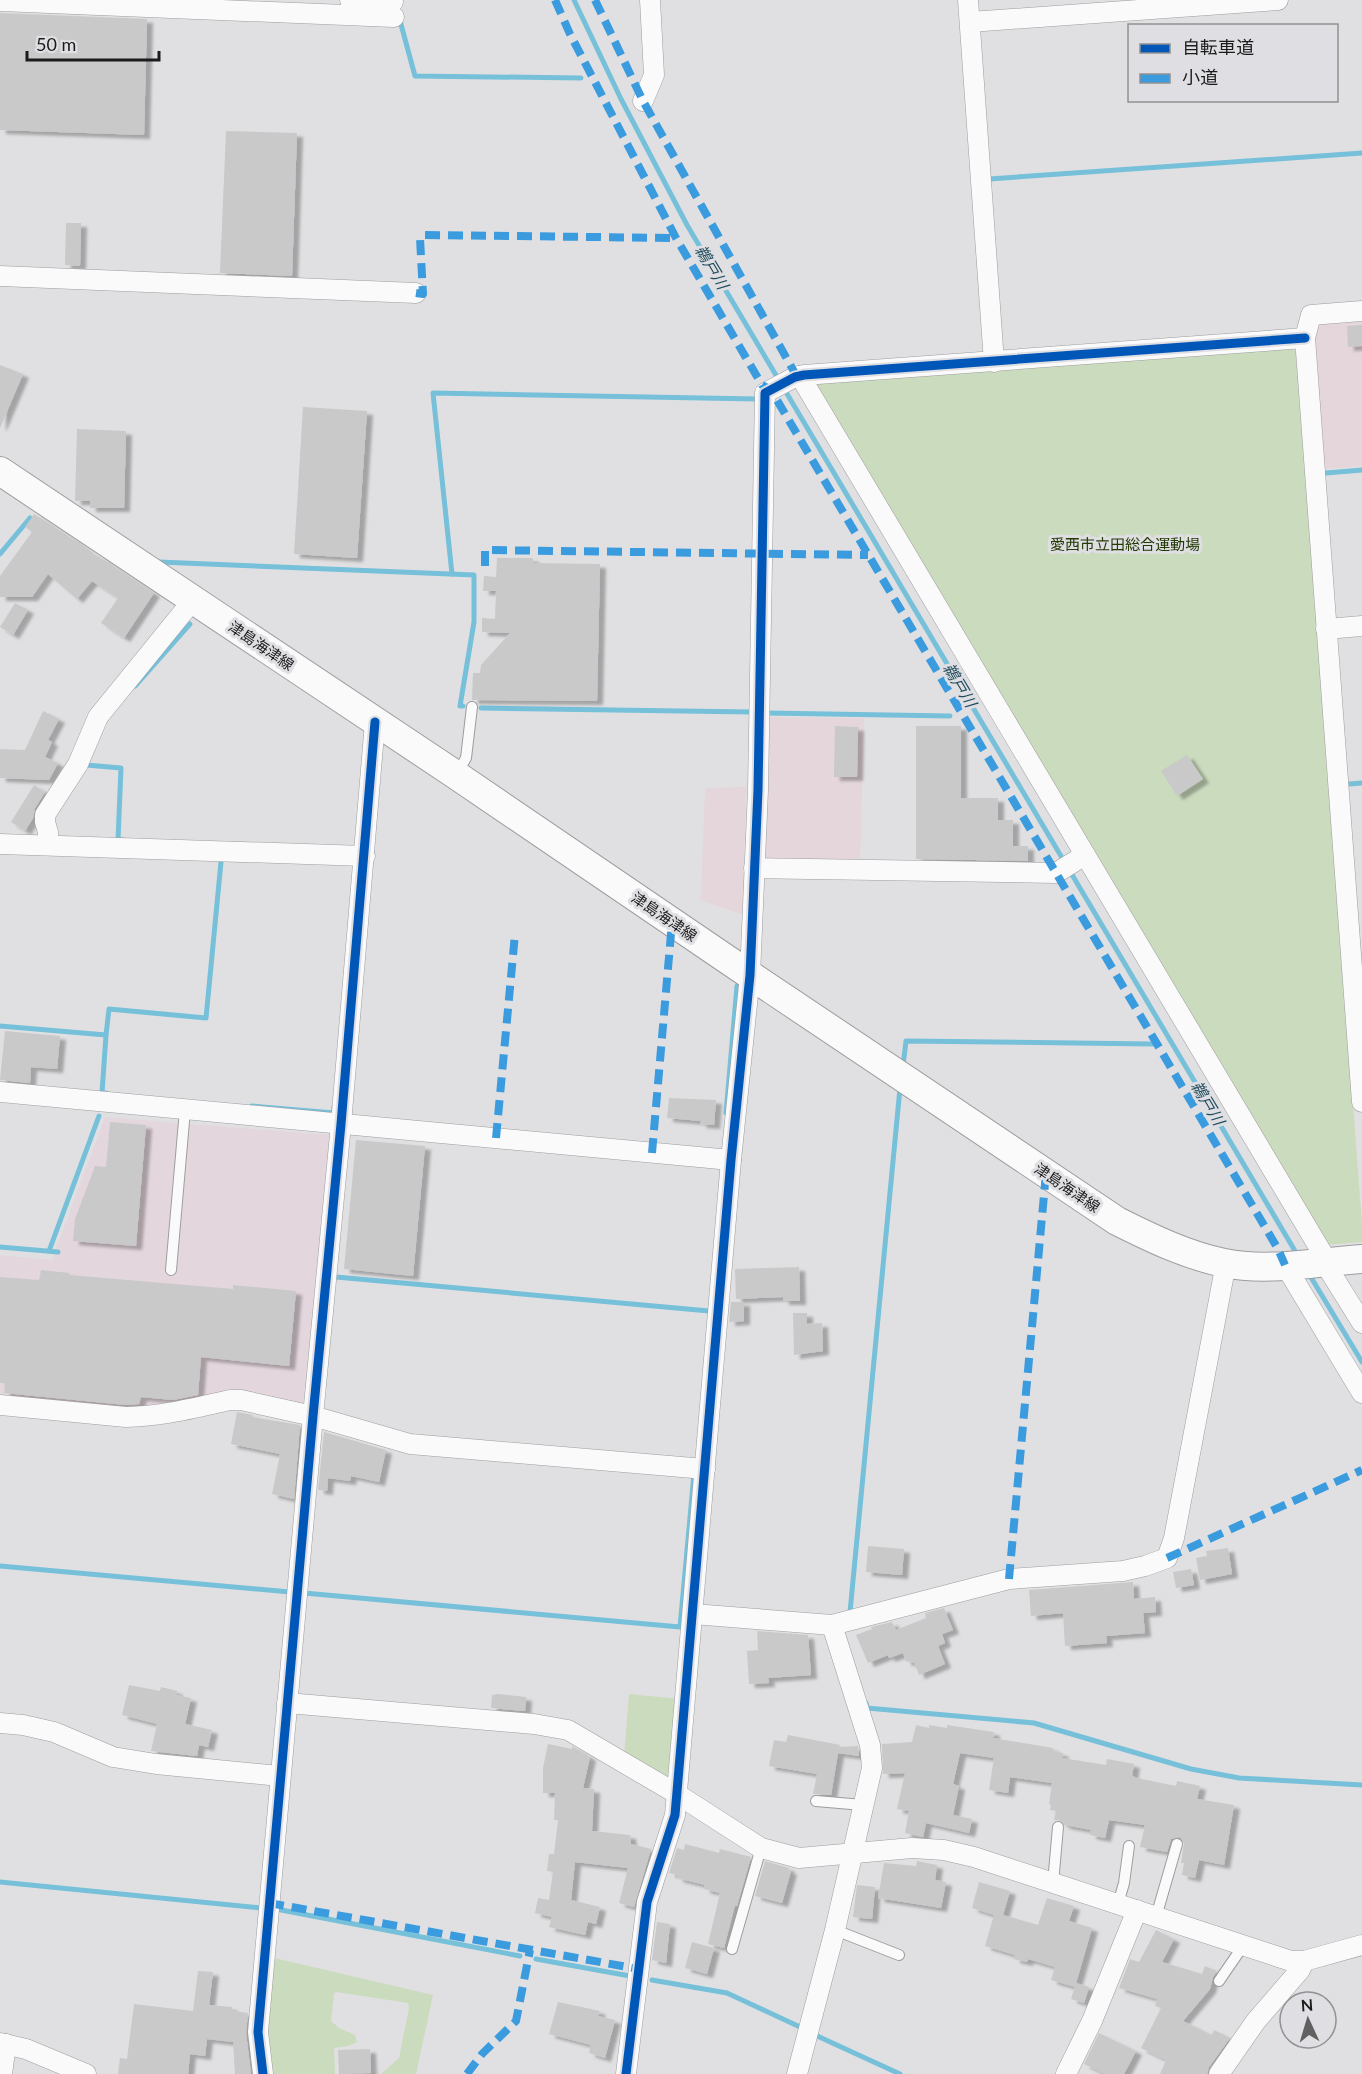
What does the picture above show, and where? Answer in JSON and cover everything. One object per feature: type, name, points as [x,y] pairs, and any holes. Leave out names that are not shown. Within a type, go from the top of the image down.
[{"type":"main road","name":"津島海津線","points":[[0,471],[456,775],[1117,1221],[1157,1241],[1197,1256],[1226,1263],[1265,1266],[1362,1259]]},
{"type":"street","points":[[0,1],[394,9],[350,0]]},
{"type":"street","points":[[643,101],[654,75],[650,0]]},
{"type":"street","points":[[968,0],[994,362]]},
{"type":"street","points":[[970,22],[1278,0]]},
{"type":"street","points":[[0,276],[416,293]]},
{"type":"street","points":[[1362,311],[1311,315],[1305,338],[1326,629],[1356,942],[1362,1102]]},
{"type":"street","points":[[626,2074],[647,1902],[675,1815],[731,1160],[750,975],[758,790],[765,393],[797,376],[1305,338]]},
{"type":"street","points":[[797,376],[1362,1323]]},
{"type":"street","points":[[48,845],[45,815],[78,764],[98,717],[193,600]]},
{"type":"street","points":[[1326,629],[1362,626]]},
{"type":"street","points":[[263,2074],[258,2032],[365,856],[375,722]]},
{"type":"street","points":[[0,844],[365,856]]},
{"type":"street","points":[[754,868],[1056,873],[1082,857]]},
{"type":"street","points":[[0,1092],[731,1160]]},
{"type":"street","points":[[693,1614],[832,1625],[1009,1579],[1123,1571],[1145,1566],[1167,1557],[1174,1539],[1226,1263]]},
{"type":"street","points":[[1286,1265],[1362,1393]]},
{"type":"street","points":[[0,1405],[126,1417],[164,1415],[230,1400],[241,1400],[313,1416],[410,1444],[705,1469]]},
{"type":"street","points":[[797,2074],[835,1930],[872,1768],[870,1745],[832,1625]]},
{"type":"street","points":[[287,1703],[554,1726],[568,1730],[677,1794],[760,1848],[799,1858],[912,1848],[944,1850],[974,1857],[1290,1961],[1304,1961],[1362,1945]]},
{"type":"street","points":[[0,1723],[23,1725],[54,1732],[113,1757],[156,1764],[280,1776]]},
{"type":"street","points":[[1066,2074],[1147,1914]]},
{"type":"street","points":[[1219,2074],[1256,2021],[1300,1970],[1304,1961]]},
{"type":"street","points":[[2,2074],[3,2043],[26,2049],[86,2074]]},
{"type":"lane","points":[[456,775],[466,758],[472,707]]},
{"type":"lane","points":[[171,1270],[185,1110]]},
{"type":"lane","points":[[816,1801],[863,1805]]},
{"type":"lane","points":[[1053,1883],[1058,1827]]},
{"type":"lane","points":[[1147,1914],[1177,1844]]},
{"type":"lane","points":[[1118,1904],[1124,1883],[1129,1846]]},
{"type":"lane","points":[[732,1949],[760,1848]]},
{"type":"lane","points":[[835,1930],[899,1955]]},
{"type":"lane","points":[[1219,1981],[1243,1946]]},
{"type":"shaded area","points":[[1362,313],[1362,466],[1324,469],[1315,334],[1318,322]]},
{"type":"shaded area","points":[[765,717],[864,718],[860,866],[761,864]]},
{"type":"shaded area","points":[[746,787],[743,915],[700,900],[705,788]]},
{"type":"shaded area","points":[[105,1117],[329,1135],[335,1143],[307,1410],[234,1395],[164,1411],[0,1401],[0,1255],[52,1260]]},
{"type":"green space","name":"愛西市立田総合運動場","points":[[1290,347],[1297,353],[1362,1224],[1362,1242],[1325,1245],[817,385],[821,379]]},
{"type":"green space","points":[[629,1694],[679,1699],[670,1785],[624,1756]]},
{"type":"green space","points":[[270,1957],[433,1995],[416,2074],[381,2074],[399,2058],[408,2003],[336,1992],[331,2021],[339,2028],[355,2035],[357,2042],[334,2048],[335,2074],[268,2074],[262,2033]]},
{"type":"building","points":[[0,13],[147,19],[144,135],[0,130]]},
{"type":"building","points":[[226,131],[297,133],[292,276],[220,273]]},
{"type":"building","points":[[66,223],[81,223],[80,266],[65,265]]},
{"type":"building","points":[[1362,325],[1362,346],[1348,347],[1347,326]]},
{"type":"building","points":[[0,365],[23,374],[0,428]]},
{"type":"building","points":[[303,407],[367,411],[357,558],[294,554]]},
{"type":"building","points":[[77,429],[126,431],[124,508],[90,508],[90,501],[75,501]]},
{"type":"building","points":[[34,514],[97,558],[98,556],[154,593],[124,638],[101,623],[118,598],[92,581],[77,599],[48,574],[32,597],[0,597],[0,576],[32,532],[25,527]]},
{"type":"building","points":[[497,558],[533,558],[533,563],[600,564],[597,701],[472,700],[473,673],[480,673],[481,665],[510,633],[482,632],[482,618],[495,619],[496,591],[483,591],[484,576],[496,577]]},
{"type":"building","points":[[15,603],[28,610],[13,635],[0,627]]},
{"type":"building","points":[[43,711],[59,719],[48,740],[52,742],[45,757],[58,763],[49,780],[0,778],[0,749],[25,750]]},
{"type":"building","points":[[835,726],[858,727],[857,777],[834,777]]},
{"type":"building","points":[[916,726],[961,726],[961,798],[998,798],[998,820],[1013,820],[1013,846],[1028,846],[1028,861],[916,859]]},
{"type":"building","points":[[1187,755],[1203,779],[1177,796],[1161,771]]},
{"type":"building","points":[[34,785],[45,792],[25,831],[11,822]]},
{"type":"building","points":[[5,1031],[60,1036],[57,1069],[31,1067],[30,1083],[0,1080]]},
{"type":"building","points":[[669,1098],[716,1100],[714,1125],[700,1124],[701,1121],[667,1118]]},
{"type":"building","points":[[110,1122],[146,1125],[136,1246],[73,1241],[75,1219],[95,1166],[106,1167]]},
{"type":"building","points":[[356,1140],[425,1146],[413,1276],[344,1269]]},
{"type":"building","points":[[799,1267],[800,1301],[783,1301],[783,1297],[736,1299],[735,1269]]},
{"type":"building","points":[[41,1270],[69,1273],[69,1275],[233,1289],[233,1285],[296,1291],[289,1366],[201,1357],[198,1395],[173,1400],[141,1397],[139,1404],[126,1405],[4,1393],[5,1383],[0,1383],[0,1277],[39,1280]]},
{"type":"building","points":[[731,1302],[744,1302],[744,1321],[729,1322]]},
{"type":"building","points":[[793,1313],[807,1313],[807,1324],[822,1323],[823,1351],[794,1355]]},
{"type":"building","points":[[237,1412],[253,1415],[252,1417],[300,1425],[294,1499],[272,1494],[280,1454],[231,1444]]},
{"type":"building","points":[[324,1432],[386,1450],[379,1482],[351,1476],[350,1481],[328,1478],[327,1491],[318,1490]]},
{"type":"building","points":[[868,1546],[904,1549],[902,1575],[866,1572]]},
{"type":"building","points":[[1228,1548],[1232,1574],[1200,1580],[1196,1558],[1207,1556],[1206,1551]]},
{"type":"building","points":[[1191,1569],[1194,1585],[1176,1588],[1173,1572]]},
{"type":"building","points":[[1133,1582],[1134,1599],[1155,1597],[1156,1612],[1143,1613],[1145,1633],[1106,1636],[1107,1643],[1065,1646],[1063,1613],[1031,1616],[1029,1590]]},
{"type":"building","points":[[944,1608],[953,1630],[942,1634],[945,1643],[938,1646],[945,1664],[919,1675],[914,1662],[906,1662],[903,1653],[889,1658],[888,1655],[868,1663],[856,1635],[872,1629],[871,1627],[892,1622],[896,1630],[926,1618],[925,1613]]},
{"type":"building","points":[[757,1631],[808,1635],[811,1675],[768,1678],[769,1683],[749,1684],[747,1651],[758,1650]]},
{"type":"building","points":[[129,1685],[160,1691],[161,1687],[177,1691],[176,1695],[191,1698],[185,1724],[212,1730],[208,1747],[199,1745],[197,1756],[151,1751],[157,1724],[122,1715]]},
{"type":"building","points":[[492,1695],[526,1697],[525,1711],[491,1708]]},
{"type":"building","points":[[916,1725],[947,1728],[947,1725],[994,1732],[993,1738],[1053,1748],[1053,1751],[1063,1753],[1062,1758],[1106,1765],[1107,1759],[1134,1764],[1132,1776],[1137,1778],[1176,1786],[1177,1781],[1200,1786],[1197,1799],[1234,1805],[1224,1865],[1199,1860],[1195,1878],[1182,1875],[1184,1843],[1180,1837],[1171,1839],[1167,1852],[1140,1847],[1145,1825],[1109,1820],[1105,1838],[1090,1835],[1091,1830],[1065,1825],[1059,1820],[1054,1820],[1056,1811],[1050,1810],[1051,1805],[1049,1804],[1052,1783],[1010,1777],[1008,1793],[989,1790],[994,1758],[960,1753],[953,1784],[959,1786],[953,1815],[972,1819],[969,1833],[926,1823],[923,1837],[905,1833],[909,1811],[897,1809],[905,1773],[883,1774],[882,1744],[912,1742]]},
{"type":"building","points":[[788,1735],[840,1745],[839,1747],[858,1746],[859,1756],[838,1753],[831,1795],[813,1794],[817,1774],[769,1766],[774,1740],[786,1742]]},
{"type":"building","points":[[548,1744],[572,1749],[572,1746],[590,1757],[583,1788],[594,1789],[592,1831],[630,1835],[631,1844],[651,1849],[634,1907],[619,1903],[628,1868],[575,1862],[571,1900],[600,1907],[596,1924],[588,1922],[585,1935],[549,1927],[552,1917],[535,1913],[538,1898],[549,1900],[553,1872],[547,1871],[549,1854],[554,1854],[558,1820],[554,1820],[555,1793],[543,1793],[543,1768]]},
{"type":"building","points":[[685,1844],[719,1853],[720,1849],[751,1857],[724,1948],[708,1944],[720,1893],[704,1889],[705,1885],[677,1878],[678,1875],[669,1873],[677,1848],[684,1850]]},
{"type":"building","points":[[765,1861],[789,1868],[788,1870],[791,1871],[782,1903],[755,1896]]},
{"type":"building","points":[[917,1861],[937,1865],[935,1880],[946,1882],[941,1908],[878,1898],[884,1863],[916,1866]]},
{"type":"building","points":[[979,1882],[1010,1891],[1003,1915],[1038,1925],[1047,1898],[1074,1906],[1069,1921],[1092,1928],[1075,1987],[1051,1980],[1055,1967],[1028,1959],[1027,1962],[1014,1959],[1015,1955],[985,1946],[994,1915],[972,1908]]},
{"type":"building","points":[[857,1885],[875,1887],[872,1919],[853,1917]]},
{"type":"building","points":[[657,1922],[670,1924],[666,1963],[652,1960]]},
{"type":"building","points":[[1156,1930],[1174,1939],[1162,1962],[1202,1974],[1205,1966],[1217,1971],[1210,1989],[1183,2021],[1212,2035],[1214,2030],[1230,2038],[1209,2067],[1207,2074],[1160,2074],[1166,2060],[1141,2048],[1161,2008],[1155,2006],[1157,1999],[1119,1988],[1130,1959],[1139,1962]]},
{"type":"building","points":[[692,1942],[714,1948],[707,1974],[685,1968]]},
{"type":"building","points":[[198,1971],[213,1972],[209,2005],[232,2007],[232,2011],[248,2013],[246,2033],[251,2074],[235,2074],[233,2042],[207,2039],[205,2056],[190,2054],[188,2074],[118,2074],[120,2058],[127,2059],[134,2004],[193,2011]]},
{"type":"building","points":[[1076,1983],[1089,1987],[1084,2003],[1071,1999]]},
{"type":"building","points":[[558,2002],[600,2011],[598,2016],[615,2020],[605,2058],[589,2053],[591,2045],[549,2034]]},
{"type":"building","points":[[1099,2033],[1136,2051],[1124,2074],[1105,2074],[1084,2064]]},
{"type":"building","points":[[370,2049],[371,2073],[339,2074],[338,2050]]},
{"type":"waterway","name":"鵜戸川","points":[[574,0],[621,99],[687,225],[1298,1256]]},
{"type":"waterway","points":[[399,17],[415,76],[581,78]]},
{"type":"waterway","points":[[989,179],[1362,153]]},
{"type":"waterway","points":[[452,574],[433,393],[758,399]]},
{"type":"waterway","points":[[1326,473],[1362,470]]},
{"type":"waterway","points":[[0,554],[30,518]]},
{"type":"waterway","points":[[159,562],[474,575],[474,622],[460,706],[463,706]]},
{"type":"waterway","points":[[135,686],[190,624]]},
{"type":"waterway","points":[[481,708],[752,712]]},
{"type":"waterway","points":[[766,713],[950,716]]},
{"type":"waterway","points":[[87,761],[86,765],[121,768],[118,840],[123,840]]},
{"type":"waterway","points":[[1349,784],[1362,783]]},
{"type":"waterway","points":[[0,1026],[106,1035],[109,1009],[206,1018],[221,862]]},
{"type":"waterway","points":[[726,1113],[737,986]]},
{"type":"waterway","points":[[106,1035],[102,1093],[106,1093]]},
{"type":"waterway","points":[[903,1066],[906,1041],[1153,1044]]},
{"type":"waterway","points":[[847,1614],[850,1612],[900,1088]]},
{"type":"waterway","points":[[252,1106],[334,1113],[334,1107]]},
{"type":"waterway","points":[[49,1251],[99,1116]]},
{"type":"waterway","points":[[0,1247],[58,1252]]},
{"type":"waterway","name":"鵜戸川","points":[[1309,1274],[1362,1362]]},
{"type":"waterway","points":[[336,1277],[709,1311]]},
{"type":"waterway","points":[[304,1593],[680,1627],[694,1474]]},
{"type":"waterway","points":[[0,1566],[290,1592]]},
{"type":"waterway","points":[[866,1703],[867,1708],[1034,1723],[1191,1769],[1239,1778],[1362,1785]]},
{"type":"waterway","points":[[0,1882],[262,1908]]},
{"type":"waterway","points":[[276,1909],[520,1956]]},
{"type":"waterway","points":[[536,1959],[630,1976]]},
{"type":"waterway","points":[[652,1980],[727,1993],[800,2027]]},
{"type":"waterway","points":[[815,2035],[900,2074]]},
{"type":"marked path","points":[[555,0],[570,34],[676,238],[762,385],[771,390],[1278,1249],[1285,1265]]},
{"type":"marked path","points":[[595,0],[643,101],[797,377]]},
{"type":"marked path","points":[[416,293],[423,294],[420,238],[425,235],[676,238]]},
{"type":"marked path","points":[[485,566],[485,550],[868,555]]},
{"type":"marked path","points":[[652,1153],[672,922]]},
{"type":"marked path","points":[[496,1138],[515,934]]},
{"type":"marked path","points":[[1009,1579],[1046,1173]]},
{"type":"marked path","points":[[1167,1558],[1362,1470]]},
{"type":"marked path","points":[[269,1903],[639,1969]]},
{"type":"marked path","points":[[467,2074],[482,2054],[516,2021],[530,1950]]},
{"type":"cycle path","points":[[626,2074],[647,1902],[675,1815],[731,1160],[750,975],[758,790],[765,393],[795,377],[804,375],[1305,338]]},
{"type":"cycle path","points":[[263,2074],[258,2032],[341,1124],[375,722]]}]
